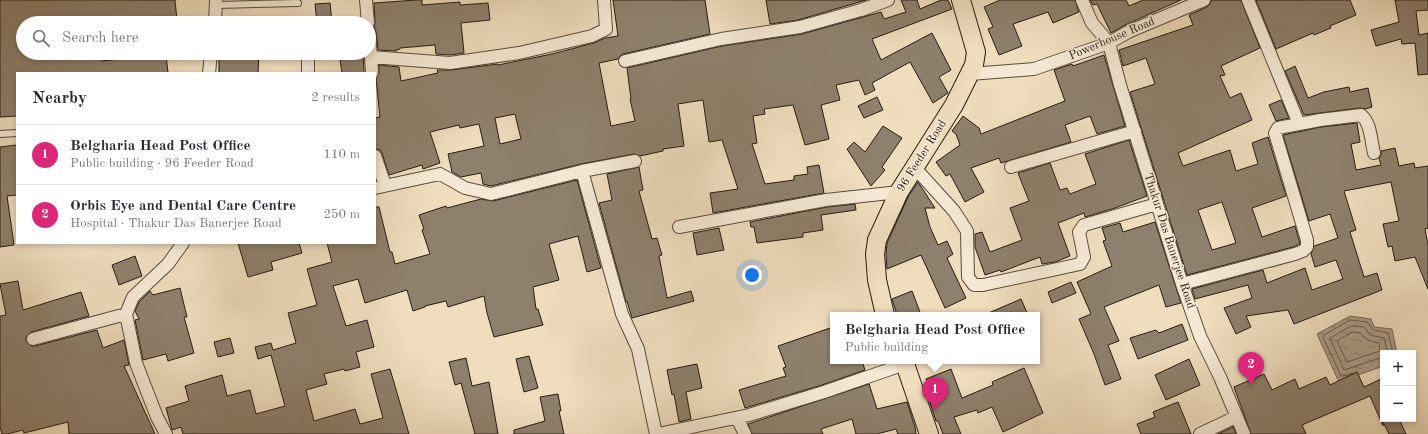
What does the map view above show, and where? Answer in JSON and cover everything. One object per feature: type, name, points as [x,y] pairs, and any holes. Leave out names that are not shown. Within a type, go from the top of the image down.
[{"type":"main road","name":"96 Feeder Road","points":[[884,312],[877,280],[875,254],[877,240],[899,192],[954,105],[974,65],[976,52],[961,0]]},
{"type":"main road","points":[[905,364],[930,434]]},
{"type":"street","points":[[366,0],[367,16]]},
{"type":"street","points":[[376,57],[450,63],[520,53],[557,45],[592,36],[606,29],[604,0]]},
{"type":"street","points":[[624,61],[721,39],[800,27],[861,10],[888,0]]},
{"type":"street","points":[[1082,0],[1092,23],[1109,42]]},
{"type":"street","name":"Powerhouse Road","points":[[970,74],[1034,69],[1109,42],[1128,32],[1204,0]]},
{"type":"street","points":[[1248,0],[1299,124]]},
{"type":"street","points":[[216,16],[217,2]]},
{"type":"street","name":"Thakur Das Banerjee Road","points":[[1109,42],[1120,85],[1182,284],[1200,336],[1220,377],[1244,434]]},
{"type":"street","points":[[209,72],[210,60]]},
{"type":"street","points":[[308,60],[308,72]]},
{"type":"street","points":[[371,60],[372,72]]},
{"type":"street","points":[[1182,284],[1295,254],[1303,251],[1307,247],[1307,240],[1275,133],[1278,128],[1361,115],[1365,118],[1368,125],[1374,153]]},
{"type":"street","points":[[1011,167],[1135,132]]},
{"type":"street","points":[[376,162],[380,186],[440,174],[465,188],[490,194],[582,171],[634,161]]},
{"type":"street","points":[[914,168],[954,211],[967,230],[968,277],[974,285],[983,285],[1080,264],[1084,257],[1079,232],[1084,225],[1157,204]]},
{"type":"street","points":[[582,171],[622,314],[638,349],[657,434],[749,415],[824,392],[902,364]]},
{"type":"street","points":[[679,227],[826,200],[899,192]]},
{"type":"street","points":[[166,434],[157,417],[136,363],[126,314],[133,297],[168,264],[182,244]]},
{"type":"street","points":[[33,338],[126,314]]},
{"type":"street","points":[[1200,434],[1236,417]]},
{"type":"street","points":[[737,418],[745,434]]},
{"type":"lane","points":[[217,2],[298,3]]},
{"type":"lane","points":[[0,134],[16,133]]},
{"type":"water","points":[[1350,316],[1371,319],[1374,327],[1392,329],[1396,350],[1380,350],[1380,367],[1339,382],[1317,334]]},
{"type":"building","points":[[0,0],[175,0],[177,16],[16,16],[16,60],[167,60],[168,72],[16,72],[16,116],[0,117]]},
{"type":"building","points":[[422,0],[422,5],[460,2],[460,5],[488,3],[490,20],[461,23],[464,53],[450,55],[436,54],[435,45],[400,48],[396,50],[397,51],[378,50],[374,3]]},
{"type":"building","points":[[613,0],[705,0],[710,34],[623,54],[618,59],[599,63],[611,126],[635,121],[630,99],[627,68],[722,46],[802,34],[881,12],[884,19],[906,12],[901,0],[917,0],[920,9],[941,0],[948,0],[952,9],[872,39],[881,60],[932,33],[951,70],[939,77],[948,93],[933,103],[910,62],[872,83],[875,90],[865,95],[859,80],[836,85],[840,100],[821,105],[829,139],[805,145],[793,105],[764,109],[765,114],[753,116],[757,143],[752,144],[765,184],[794,180],[794,176],[808,174],[807,167],[819,165],[824,193],[713,213],[710,193],[738,189],[722,140],[709,142],[703,100],[678,104],[684,146],[663,149],[663,151],[640,156],[634,154],[581,164],[491,186],[483,184],[481,173],[461,177],[452,172],[448,154],[484,146],[479,124],[460,128],[459,125],[430,132],[440,163],[423,169],[422,165],[389,175],[382,153],[380,150],[376,149],[376,118],[380,117],[376,79],[379,73],[379,65],[399,67],[401,81],[438,73],[437,70],[498,65],[552,54],[594,43],[605,38],[618,36]],"holes":[[[515,114],[521,139],[500,144],[495,118]]]},
{"type":"building","points":[[766,0],[866,0],[798,20],[770,24]]},
{"type":"building","points":[[1000,0],[1075,0],[1079,12],[1053,23],[1048,12],[1013,24],[1022,46],[999,55],[988,29],[993,27],[984,7]]},
{"type":"building","points":[[1090,0],[1126,0],[1129,6],[1143,0],[1181,0],[1125,25],[1111,33],[1097,4],[1093,5]]},
{"type":"building","points":[[1211,0],[1241,0],[1260,48],[1221,66],[1225,75],[1220,76],[1230,98],[1241,93],[1252,120],[1178,153],[1183,166],[1230,150],[1236,171],[1258,164],[1252,143],[1268,137],[1286,196],[1252,208],[1262,237],[1295,226],[1300,244],[1187,275],[1130,92],[1155,84],[1146,58],[1123,66],[1119,50],[1193,25],[1189,15],[1207,7]],"holes":[[[1222,202],[1236,243],[1212,250],[1198,210]]]},
{"type":"building","points":[[1256,0],[1350,0],[1356,15],[1330,26],[1331,28],[1314,35],[1313,33],[1276,49]]},
{"type":"building","points":[[1395,0],[1428,0],[1428,10],[1416,11],[1419,35],[1428,33],[1428,74],[1418,75],[1415,43],[1402,44],[1401,39],[1376,46],[1371,30],[1399,22]]},
{"type":"building","points":[[330,3],[331,16],[316,16],[315,4]]},
{"type":"building","points":[[1104,55],[1125,126],[1097,134],[1090,116],[1065,125],[1071,142],[1001,163],[999,158],[971,168],[984,192],[965,202],[950,174],[946,176],[936,162],[960,145],[956,134],[952,131],[963,116],[979,128],[981,134],[1065,101],[1054,70],[1072,64],[1073,66]]},
{"type":"building","points":[[219,60],[259,60],[258,72],[219,72]]},
{"type":"building","points":[[340,60],[363,60],[364,72],[342,72]]},
{"type":"building","points":[[1295,66],[1308,98],[1324,92],[1349,87],[1350,92],[1368,88],[1372,107],[1304,115],[1285,71]]},
{"type":"building","points":[[877,97],[883,110],[864,118],[858,106]]},
{"type":"building","points":[[1281,100],[1289,118],[1276,121],[1269,105]]},
{"type":"building","points":[[1357,123],[1360,142],[1351,144],[1356,170],[1381,165],[1379,158],[1381,151],[1395,148],[1399,166],[1414,163],[1415,168],[1428,166],[1428,228],[1425,229],[1428,245],[1428,289],[1415,257],[1395,261],[1392,246],[1388,247],[1383,224],[1399,221],[1391,182],[1344,191],[1356,230],[1350,232],[1364,277],[1377,273],[1382,290],[1294,324],[1288,310],[1246,316],[1251,327],[1236,334],[1224,308],[1252,298],[1248,285],[1195,299],[1192,289],[1263,270],[1267,283],[1305,268],[1312,290],[1343,279],[1336,260],[1315,267],[1311,254],[1314,246],[1338,238],[1330,214],[1309,221],[1283,135],[1321,127]]},
{"type":"building","points":[[883,126],[902,138],[882,167],[885,170],[871,186],[847,149],[854,142],[865,152]]},
{"type":"building","points":[[1129,140],[1147,196],[1115,208],[1085,217],[1084,213],[1058,223],[1070,256],[1055,262],[1042,264],[1040,257],[1001,272],[1000,270],[985,275],[975,247],[975,234],[982,232],[990,252],[1022,240],[1010,208],[1029,201],[1018,173],[1050,163],[1060,190],[1067,188],[1070,194],[1096,184],[1085,154]]},
{"type":"building","points":[[16,145],[16,195],[7,196],[14,245],[0,247],[0,147]]},
{"type":"building","points":[[639,167],[643,190],[639,191],[652,239],[657,238],[662,255],[659,256],[667,298],[691,291],[694,301],[632,318],[627,301],[626,302],[599,203],[612,200],[607,174]]},
{"type":"building","points":[[577,180],[601,268],[587,272],[578,236],[549,244],[559,280],[533,287],[536,309],[538,309],[543,325],[494,337],[484,296],[448,307],[446,301],[425,306],[413,311],[407,290],[365,303],[358,279],[333,286],[346,326],[367,320],[374,347],[356,352],[360,367],[324,374],[327,384],[306,390],[314,421],[355,409],[360,424],[383,418],[371,374],[390,369],[409,434],[183,434],[181,427],[172,430],[166,408],[189,401],[185,386],[222,375],[227,396],[250,390],[256,414],[285,406],[271,355],[258,359],[255,347],[271,343],[273,350],[296,343],[288,313],[317,305],[307,269],[332,262],[327,244],[376,244],[376,207],[379,207],[390,252],[392,252],[395,264],[430,254],[419,215],[446,206],[447,208],[481,199],[493,201]]},
{"type":"building","points":[[918,182],[935,208],[925,208],[930,227],[938,245],[947,241],[953,254],[947,258],[966,298],[945,308],[921,255],[887,269],[887,243],[908,197]]},
{"type":"building","points":[[855,204],[856,210],[821,215],[823,230],[803,233],[803,237],[757,243],[754,227],[751,227],[750,222],[827,207]]},
{"type":"building","points":[[1155,222],[1181,303],[1166,307],[1159,285],[1104,307],[1119,341],[1108,345],[1121,379],[1105,385],[1079,319],[1091,314],[1077,282],[1112,266],[1103,241],[1106,240],[1102,228],[1120,223],[1123,232]]},
{"type":"building","points":[[719,228],[724,250],[697,255],[693,233]]},
{"type":"building","points":[[238,244],[299,244],[302,253],[271,262],[273,270],[248,277]]},
{"type":"building","points":[[135,256],[142,276],[119,285],[112,265]]},
{"type":"building","points":[[18,281],[23,310],[81,292],[89,316],[31,332],[26,337],[26,341],[31,346],[97,330],[103,348],[124,340],[129,365],[124,366],[155,434],[69,434],[68,422],[24,433],[23,430],[2,434],[0,427],[0,316],[6,315],[0,284]]},
{"type":"building","points":[[1071,282],[1076,293],[1052,303],[1048,292]]},
{"type":"building","points":[[180,288],[187,317],[184,317],[194,353],[168,361],[166,354],[143,360],[135,320],[139,319],[135,311],[139,302],[150,291],[153,295]]},
{"type":"building","points":[[912,291],[920,312],[896,312],[892,299]]},
{"type":"building","points":[[1021,299],[1027,312],[991,312]]},
{"type":"building","points":[[1182,324],[1188,340],[1138,359],[1130,338],[1156,330],[1159,333]]},
{"type":"building","points":[[830,328],[830,364],[863,364],[865,370],[822,385],[745,408],[739,390],[786,376],[783,368],[786,367],[778,346]]},
{"type":"building","points":[[230,338],[234,353],[218,357],[214,342]]},
{"type":"building","points":[[529,356],[538,388],[524,392],[516,359]]},
{"type":"building","points":[[466,358],[472,386],[489,382],[498,434],[475,434],[461,383],[455,385],[449,362]]},
{"type":"building","points":[[1189,359],[1200,385],[1166,400],[1155,375]]},
{"type":"building","points":[[697,364],[702,388],[686,392],[691,419],[679,422],[674,394],[672,395],[667,370]]},
{"type":"building","points":[[1024,368],[1043,413],[1003,432],[992,407],[978,413],[977,410],[954,417],[961,434],[943,434],[938,421],[936,421],[929,400],[933,399],[926,379],[951,369],[962,398],[993,385],[992,382]]},
{"type":"building","points":[[1357,372],[1364,387],[1380,379],[1380,419],[1370,396],[1302,425],[1306,434],[1251,434],[1234,387],[1264,374],[1272,390],[1295,379],[1299,389],[1326,377],[1330,385]]},
{"type":"building","points":[[869,384],[877,409],[907,402],[916,434],[898,434],[896,429],[877,434],[856,434],[852,419],[821,429],[823,434],[752,434],[748,424]]},
{"type":"building","points":[[558,394],[561,411],[559,411],[564,434],[514,434],[514,430],[545,421],[540,397]]},
{"type":"building","points":[[1178,402],[1191,434],[1141,434],[1137,424],[1155,417],[1153,412]]},
{"type":"building","points":[[1383,422],[1400,422],[1406,434],[1389,434]]},
{"type":"building","points":[[1233,427],[1236,434],[1218,434]]},
{"type":"place","name":"Orbis Eye and Dental Care Centre","points":[[1251,385]]},
{"type":"place","name":"Belgharia Head Post Office","points":[[935,410]]}]
